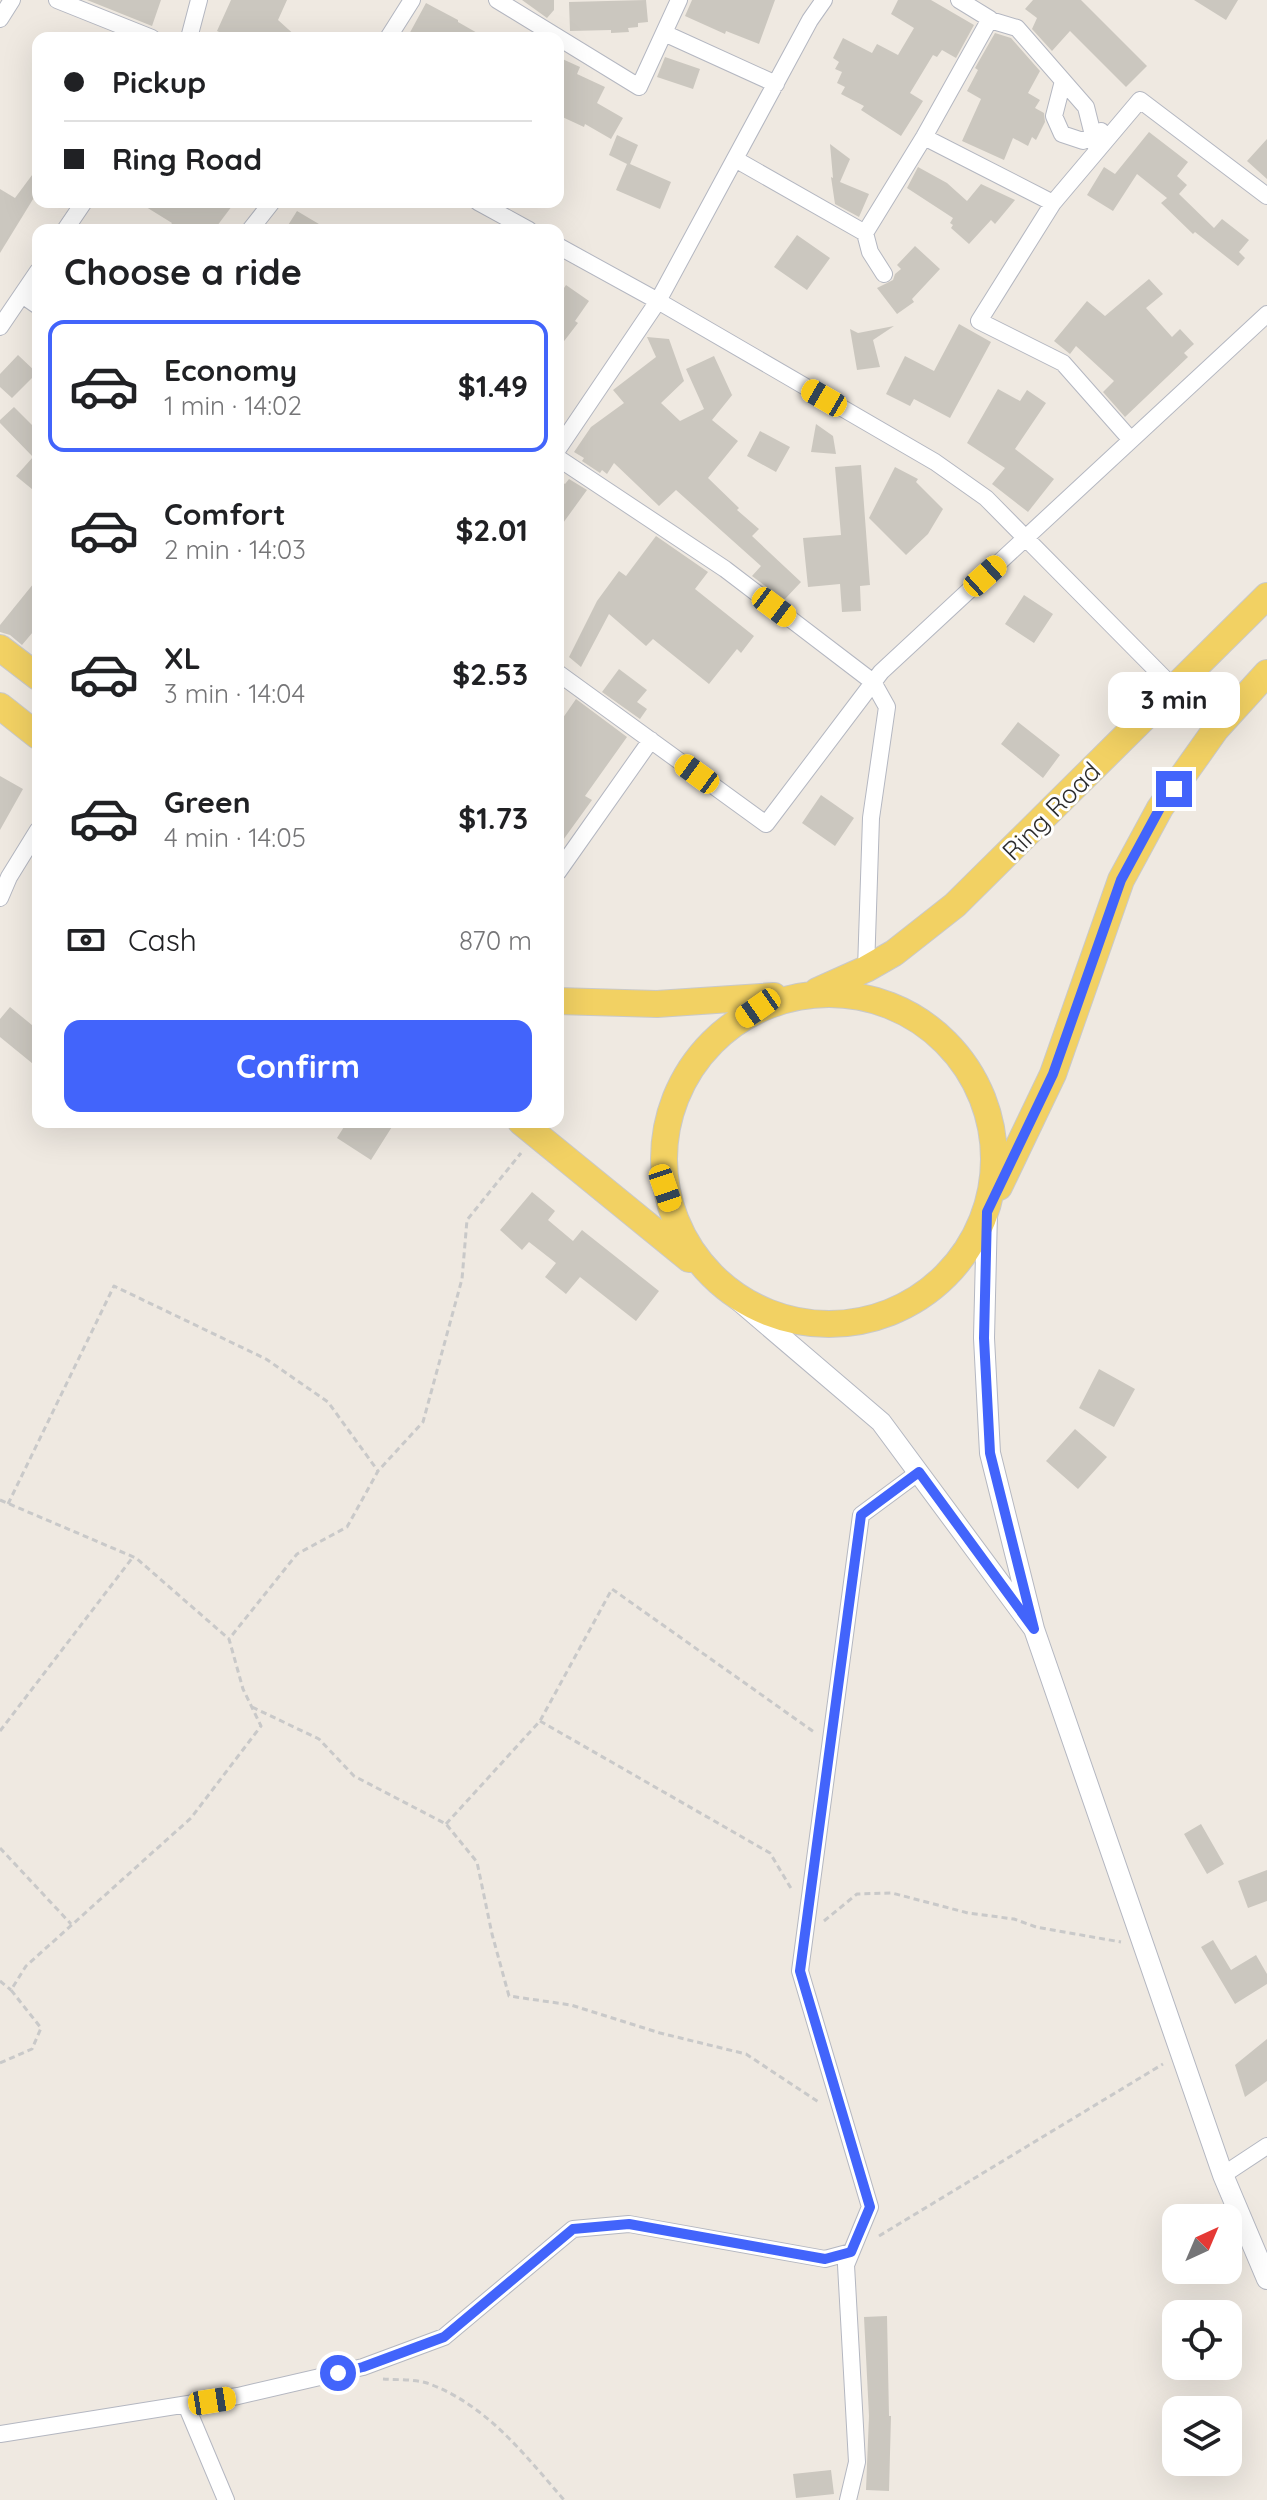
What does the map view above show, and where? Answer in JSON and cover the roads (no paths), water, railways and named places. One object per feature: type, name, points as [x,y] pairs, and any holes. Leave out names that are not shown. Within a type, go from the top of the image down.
[{"type":"main road","name":"Ring Road","points":[[811,993],[866,969],[924,931],[955,905],[1267,596]]},
{"type":"main road","points":[[0,648],[32,672]]},
{"type":"main road","points":[[529,1128],[717,1282],[764,1312],[817,1325],[872,1320],[922,1298],[962,1260],[987,1212],[1053,1074],[1121,880],[1160,808],[1216,729],[1267,673]]},
{"type":"main road","points":[[0,706],[32,731]]},
{"type":"main road","points":[[564,1001],[657,1004],[811,993],[865,997],[916,1018],[958,1055],[985,1103],[995,1157],[987,1212]]},
{"type":"main road","points":[[717,1282],[683,1239],[665,1188],[664,1134],[681,1082],[713,1038],[758,1008],[811,993]]},
{"type":"street","points":[[0,19],[12,0]]},
{"type":"street","points":[[57,0],[137,32]]},
{"type":"street","points":[[191,32],[199,0]]},
{"type":"street","points":[[392,32],[412,0]]},
{"type":"street","points":[[497,0],[549,32]]},
{"type":"street","points":[[564,41],[639,87],[679,0]]},
{"type":"street","points":[[803,0],[810,20]]},
{"type":"street","points":[[564,440],[658,301],[810,20],[824,0]]},
{"type":"street","points":[[959,0],[990,20],[1017,28],[1086,107],[1095,144]]},
{"type":"street","points":[[865,233],[990,20]]},
{"type":"street","points":[[664,33],[776,84]]},
{"type":"street","points":[[1063,81],[1054,116],[1062,134],[1095,144]]},
{"type":"street","points":[[1131,440],[1063,363],[979,321],[1053,203],[1095,144],[1140,100],[1267,196]]},
{"type":"street","points":[[924,137],[1053,203]]},
{"type":"street","points":[[735,159],[865,233],[870,252],[884,274]]},
{"type":"street","points":[[255,224],[267,208]]},
{"type":"street","points":[[489,208],[518,224]]},
{"type":"street","points":[[564,249],[935,462],[986,498],[1174,688]]},
{"type":"street","points":[[0,327],[32,280]]},
{"type":"street","points":[[22,295],[32,302]]},
{"type":"street","points":[[564,677],[766,824],[881,672],[1267,314]]},
{"type":"street","points":[[564,462],[725,569],[873,682],[887,707],[871,818],[866,969]]},
{"type":"street","points":[[564,863],[651,740]]},
{"type":"street","points":[[0,898],[32,840]]},
{"type":"street","points":[[987,1212],[984,1338],[990,1453],[1034,1629],[1223,2175],[1267,2279]]},
{"type":"street","points":[[717,1282],[881,1422],[1034,1629]]},
{"type":"street","points":[[848,2500],[857,2462],[846,2265],[870,2207],[800,1971],[861,1515],[919,1472]]},
{"type":"street","points":[[1223,2175],[1267,2146]]},
{"type":"street","points":[[0,2434],[238,2396],[363,2367],[444,2337],[573,2229],[629,2224],[825,2259],[851,2252]]},
{"type":"street","points":[[186,2405],[226,2500]]}]
